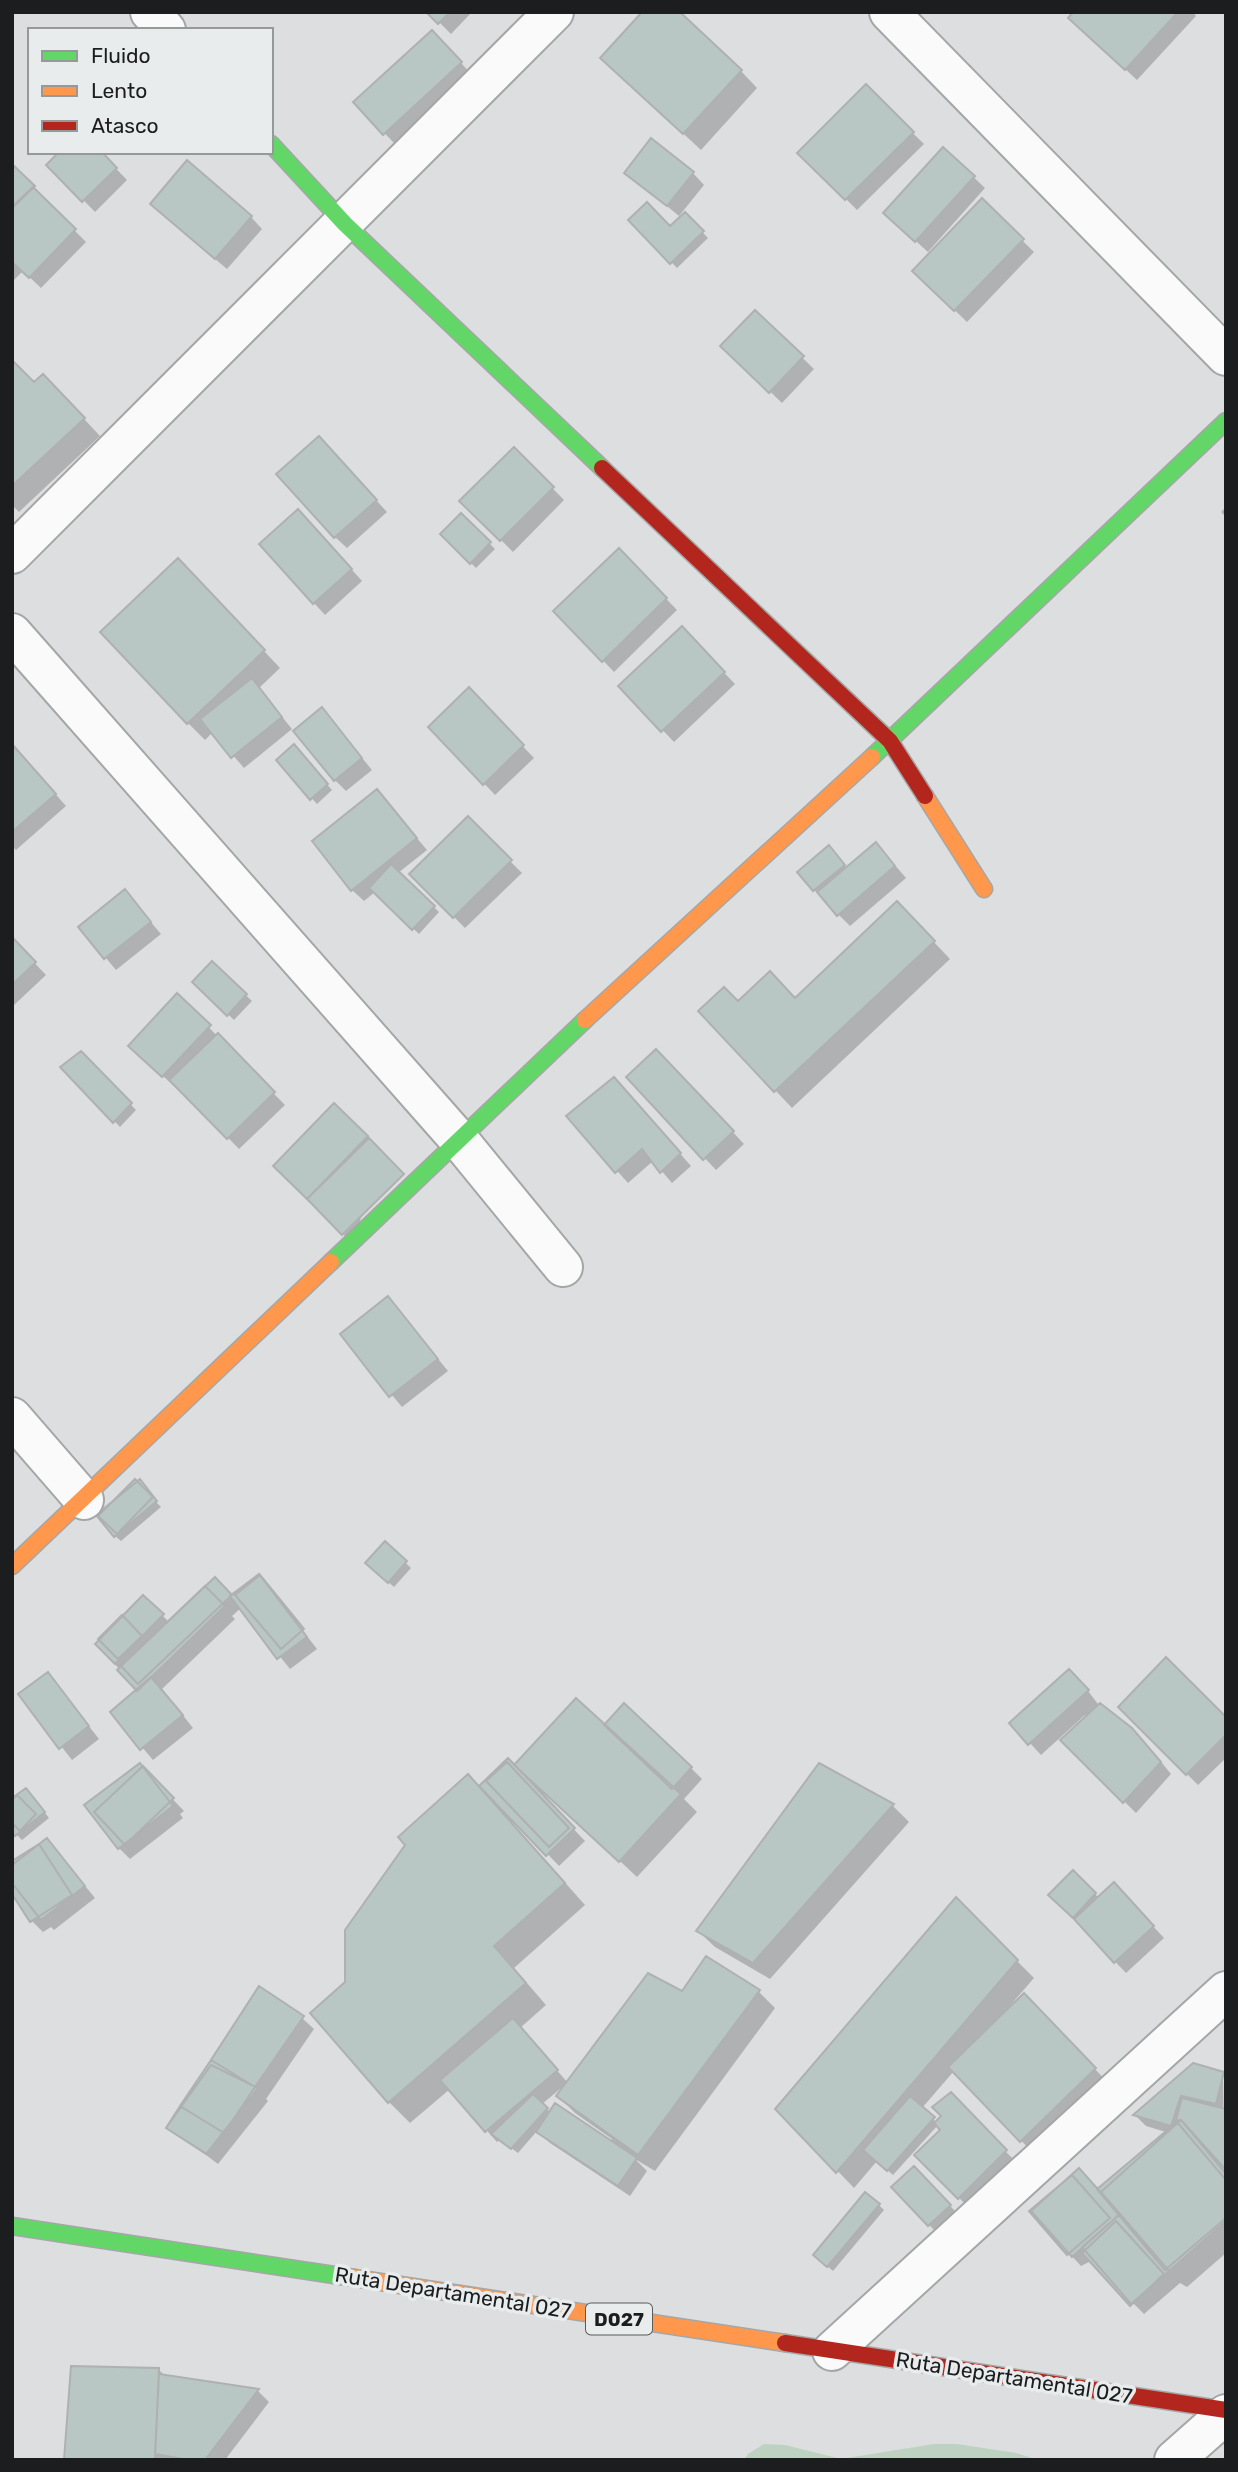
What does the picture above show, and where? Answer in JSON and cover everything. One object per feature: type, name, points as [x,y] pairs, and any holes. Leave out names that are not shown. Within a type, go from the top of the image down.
[{"type":"street","points":[[150,12],[164,28]]},
{"type":"street","points":[[12,554],[345,224],[554,12]]},
{"type":"street","points":[[889,12],[1226,356]]},
{"type":"street","points":[[273,146],[345,224],[890,741],[984,889]]},
{"type":"street","points":[[12,1566],[641,966],[890,741],[1226,421]]},
{"type":"street","points":[[12,633],[460,1140],[563,1267]]},
{"type":"street","points":[[12,1417],[84,1500]]},
{"type":"street","points":[[832,2350],[1226,1991]]},
{"type":"street","name":"Ruta Departamental 027","points":[[12,2227],[1226,2412]]},
{"type":"street","points":[[1174,2460],[1226,2412]]},
{"type":"green space","points":[[764,2444],[785,2445],[841,2459],[934,2444],[957,2444],[1016,2453],[1038,2460],[744,2460],[748,2454]]},
{"type":"building","points":[[426,12],[450,12],[438,24]]},
{"type":"building","points":[[642,12],[680,12],[742,70],[683,134],[600,58]]},
{"type":"building","points":[[1073,12],[1178,12],[1125,70],[1068,18]]},
{"type":"building","points":[[432,30],[462,62],[383,135],[353,102]]},
{"type":"building","points":[[866,84],[914,132],[845,200],[797,153]]},
{"type":"building","points":[[651,138],[694,172],[667,206],[624,173]]},
{"type":"building","points":[[943,147],[975,176],[915,242],[883,213]]},
{"type":"building","points":[[57,154],[104,154],[117,168],[82,202],[46,165]]},
{"type":"building","points":[[187,160],[252,216],[215,259],[150,204]]},
{"type":"building","points":[[12,164],[35,186],[13,207],[12,206]]},
{"type":"building","points":[[33,187],[76,229],[29,278],[12,262],[12,207]]},
{"type":"building","points":[[982,198],[1024,239],[954,311],[912,271]]},
{"type":"building","points":[[647,202],[670,226],[685,212],[704,231],[670,264],[628,220]]},
{"type":"building","points":[[755,310],[804,356],[769,393],[720,346]]},
{"type":"building","points":[[12,360],[34,382],[43,374],[85,418],[12,486]]},
{"type":"building","points":[[319,436],[377,500],[334,538],[276,474]]},
{"type":"building","points":[[514,447],[554,487],[500,541],[459,501]]},
{"type":"building","points":[[298,509],[352,569],[313,604],[259,544]]},
{"type":"building","points":[[461,513],[491,542],[470,564],[440,534]]},
{"type":"building","points":[[619,548],[667,598],[602,662],[553,611]]},
{"type":"building","points":[[178,558],[265,650],[187,724],[100,632]]},
{"type":"building","points":[[682,626],[725,672],[661,732],[618,686]]},
{"type":"building","points":[[252,678],[282,717],[231,758],[200,719]]},
{"type":"building","points":[[469,687],[524,745],[483,785],[428,727]]},
{"type":"building","points":[[322,707],[362,758],[334,781],[293,731]]},
{"type":"building","points":[[12,744],[56,794],[12,832]]},
{"type":"building","points":[[294,744],[328,784],[310,800],[276,760]]},
{"type":"building","points":[[377,789],[417,838],[351,891],[312,841]]},
{"type":"building","points":[[468,816],[512,860],[453,918],[409,874]]},
{"type":"building","points":[[876,842],[895,866],[837,916],[817,892]]},
{"type":"building","points":[[829,845],[845,865],[813,891],[797,872]]},
{"type":"building","points":[[391,864],[435,906],[412,930],[369,888]]},
{"type":"building","points":[[125,889],[151,922],[104,959],[78,927]]},
{"type":"building","points":[[897,901],[935,941],[774,1092],[698,1011],[724,987],[738,1001],[770,971],[795,998]]},
{"type":"building","points":[[12,937],[36,962],[12,985]]},
{"type":"building","points":[[212,961],[247,994],[227,1016],[192,982]]},
{"type":"building","points":[[177,993],[211,1025],[162,1077],[128,1046]]},
{"type":"building","points":[[218,1033],[275,1092],[227,1139],[169,1080]]},
{"type":"building","points":[[656,1049],[734,1131],[703,1160],[626,1077]]},
{"type":"building","points":[[81,1051],[132,1103],[113,1123],[60,1067]]},
{"type":"building","points":[[614,1077],[681,1153],[660,1173],[642,1149],[615,1173],[566,1116]]},
{"type":"building","points":[[334,1103],[368,1136],[307,1199],[273,1166]]},
{"type":"building","points":[[369,1138],[404,1174],[342,1235],[307,1199]]},
{"type":"building","points":[[388,1296],[438,1359],[389,1397],[340,1334]]},
{"type":"building","points":[[135,1479],[153,1497],[117,1534],[98,1516]]},
{"type":"building","points":[[140,1479],[157,1501],[114,1537],[96,1515]]},
{"type":"building","points":[[385,1541],[407,1561],[388,1583],[365,1563]]},
{"type":"building","points":[[259,1574],[307,1637],[277,1659],[230,1596]]},
{"type":"building","points":[[260,1575],[304,1629],[281,1649],[235,1595]]},
{"type":"building","points":[[215,1577],[232,1595],[138,1684],[121,1666]]},
{"type":"building","points":[[205,1586],[225,1606],[137,1691],[117,1670]]},
{"type":"building","points":[[143,1595],[164,1614],[115,1664],[95,1644]]},
{"type":"building","points":[[122,1615],[142,1636],[118,1659],[98,1639]]},
{"type":"building","points":[[1166,1657],[1226,1717],[1226,1735],[1186,1775],[1118,1707]]},
{"type":"building","points":[[1069,1669],[1089,1690],[1028,1745],[1009,1723]]},
{"type":"building","points":[[48,1672],[89,1726],[59,1749],[18,1694]]},
{"type":"building","points":[[151,1677],[183,1715],[140,1750],[110,1712]]},
{"type":"building","points":[[576,1698],[681,1794],[619,1862],[514,1765]]},
{"type":"building","points":[[624,1703],[692,1767],[672,1789],[604,1725]]},
{"type":"building","points":[[1100,1703],[1132,1728],[1161,1762],[1123,1803],[1060,1740]]},
{"type":"building","points":[[508,1758],[575,1828],[546,1856],[479,1786]]},
{"type":"building","points":[[507,1762],[569,1828],[549,1847],[486,1781]]},
{"type":"building","points":[[140,1763],[173,1806],[118,1849],[84,1805]]},
{"type":"building","points":[[819,1763],[894,1804],[753,1963],[696,1931]]},
{"type":"building","points":[[143,1766],[174,1798],[125,1845],[94,1812]]},
{"type":"building","points":[[468,1774],[565,1883],[494,1946],[526,1983],[388,2103],[310,2013],[345,1982],[345,1930],[405,1845],[398,1837]]},
{"type":"building","points":[[26,1788],[45,1812],[15,1836],[12,1832],[12,1798]]},
{"type":"building","points":[[17,1795],[36,1814],[20,1831],[12,1823],[12,1800]]},
{"type":"building","points":[[47,1838],[85,1886],[41,1920],[12,1883],[12,1865]]},
{"type":"building","points":[[39,1844],[72,1895],[30,1922],[12,1894],[12,1861]]},
{"type":"building","points":[[1073,1870],[1096,1893],[1073,1918],[1048,1895]]},
{"type":"building","points":[[1114,1882],[1154,1926],[1114,1963],[1074,1919]]},
{"type":"building","points":[[956,1897],[1018,1960],[836,2173],[775,2109]]},
{"type":"building","points":[[706,1956],[760,1990],[638,2155],[556,2096],[648,1973],[682,1991]]},
{"type":"building","points":[[259,1986],[304,2016],[255,2087],[211,2060]]},
{"type":"building","points":[[1024,1993],[1096,2068],[1020,2142],[948,2067]]},
{"type":"building","points":[[513,2018],[558,2070],[485,2132],[440,2080]]},
{"type":"building","points":[[211,2060],[255,2087],[224,2133],[180,2106]]},
{"type":"building","points":[[1193,2063],[1224,2072],[1216,2104],[1181,2096],[1171,2126],[1133,2115]]},
{"type":"building","points":[[211,2065],[258,2088],[206,2154],[166,2128]]},
{"type":"building","points":[[951,2092],[1007,2150],[958,2199],[914,2155],[940,2130],[934,2123],[941,2116],[932,2107]]},
{"type":"building","points":[[533,2094],[548,2108],[511,2149],[491,2134]]},
{"type":"building","points":[[910,2096],[935,2117],[887,2171],[863,2150]]},
{"type":"building","points":[[1182,2098],[1226,2109],[1226,2174],[1182,2121],[1176,2120]]},
{"type":"building","points":[[555,2103],[637,2158],[618,2186],[536,2132]]},
{"type":"building","points":[[180,2106],[224,2133],[207,2154],[166,2128]]},
{"type":"building","points":[[1181,2120],[1226,2170],[1226,2221],[1169,2271],[1101,2192]]},
{"type":"building","points":[[1177,2122],[1226,2180],[1226,2218],[1165,2270],[1097,2189]]},
{"type":"building","points":[[914,2166],[951,2205],[928,2226],[891,2187]]},
{"type":"building","points":[[1079,2168],[1120,2214],[1072,2257],[1031,2211]]},
{"type":"building","points":[[1072,2175],[1110,2218],[1067,2255],[1029,2211]]},
{"type":"building","points":[[865,2192],[880,2204],[827,2267],[813,2255]]},
{"type":"building","points":[[1120,2214],[1169,2271],[1131,2304],[1082,2247]]},
{"type":"building","points":[[1116,2221],[1164,2274],[1130,2306],[1082,2253]]},
{"type":"building","points":[[71,2366],[159,2368],[155,2460],[64,2460]]},
{"type":"building","points":[[159,2374],[259,2389],[205,2460],[189,2460],[155,2454]]},
{"type":"traffic: fast","points":[[273,146],[345,224],[602,468]]},
{"type":"traffic: fast","points":[[872,757],[1226,421]]},
{"type":"traffic: fast","points":[[331,1262],[585,1020]]},
{"type":"traffic: fast","points":[[12,2226],[354,2278]]},
{"type":"traffic: slow","points":[[585,1020],[872,757]]},
{"type":"traffic: slow","points":[[925,796],[984,889]]},
{"type":"traffic: slow","points":[[12,1566],[331,1262]]},
{"type":"traffic: slow","points":[[354,2278],[785,2343]]},
{"type":"traffic: jam","points":[[602,468],[890,741],[925,796]]},
{"type":"traffic: jam","points":[[785,2343],[1226,2410]]}]
